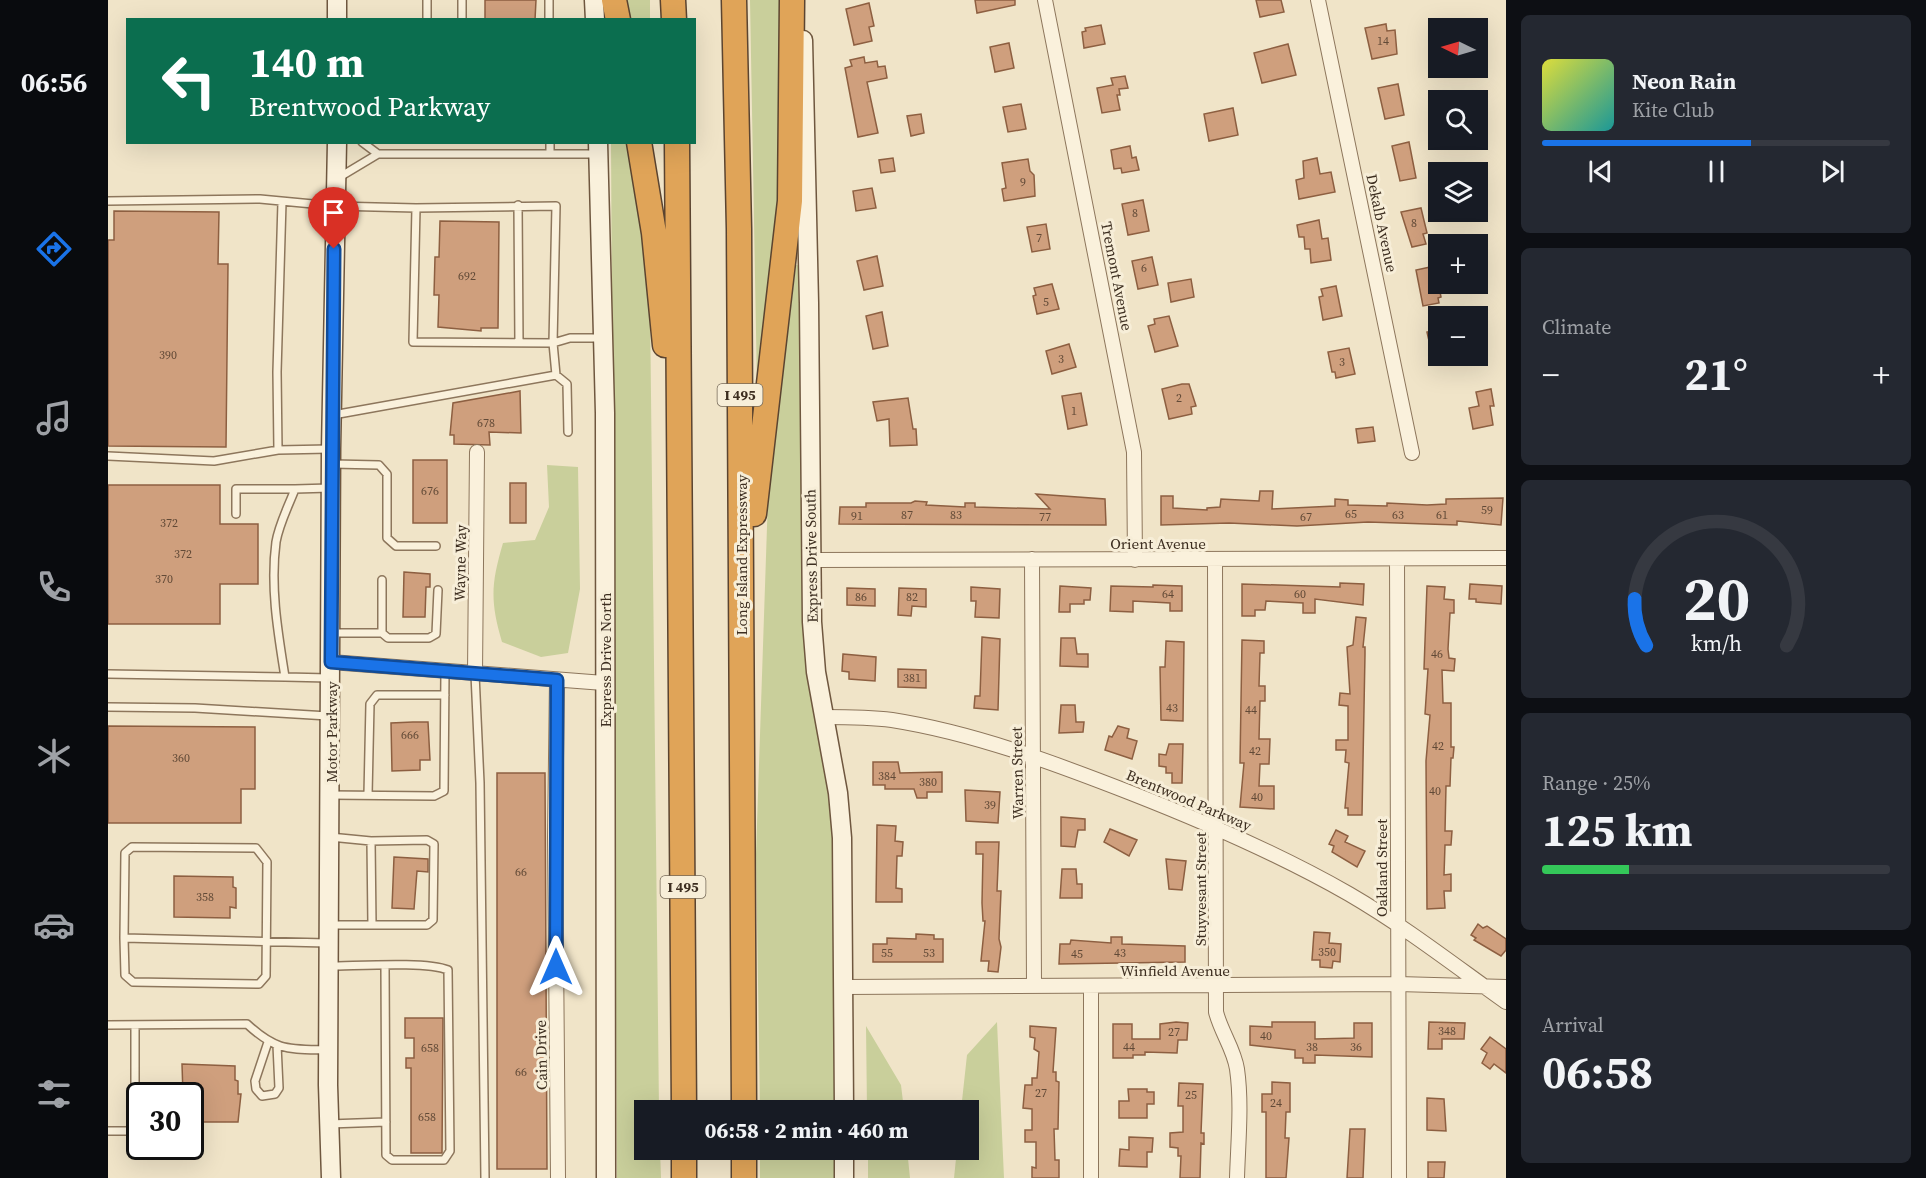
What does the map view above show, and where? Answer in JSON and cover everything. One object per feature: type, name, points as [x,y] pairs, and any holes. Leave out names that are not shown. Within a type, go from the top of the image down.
[{"type":"highway","points":[[614,0],[618,18]]},
{"type":"highway","points":[[673,0],[674,18]]},
{"type":"highway","name":"Long Island Expressway","points":[[734,0],[739,240],[744,1100]]},
{"type":"highway","points":[[743,789],[751,549],[791,191],[792,0]]},
{"type":"highway","points":[[639,144],[654,232],[665,335],[683,664]]},
{"type":"highway","name":"I 495","points":[[677,144],[683,664],[684,1100]]},
{"type":"highway","points":[[684,1160],[684,1178]]},
{"type":"highway","points":[[744,1160],[744,1178]]},
{"type":"main road","points":[[337,0],[337,18]]},
{"type":"main road","points":[[594,0],[595,18]]},
{"type":"main road","name":"Express Drive South","points":[[801,0],[809,270],[813,648],[840,815],[844,1100]]},
{"type":"main road","name":"Motor Parkway","points":[[331,1178],[328,1050],[331,457],[337,144]]},
{"type":"main road","name":"Express Drive North","points":[[598,148],[603,338],[606,1178]]},
{"type":"main road","points":[[844,1160],[844,1178]]},
{"type":"street","name":"Tremont Avenue","points":[[1046,0],[1134,452],[1135,560]]},
{"type":"street","name":"Dekalb Avenue","points":[[1318,0],[1413,453]]},
{"type":"street","name":"Wayne Way","points":[[475,674],[477,452]]},
{"type":"street","name":"Orient Avenue","points":[[811,560],[1506,558]]},
{"type":"street","name":"Warren Street","points":[[1032,559],[1034,986]]},
{"type":"street","name":"Stuyvesant Street","points":[[1215,559],[1216,1012],[1221,1033],[1232,1050],[1237,1068],[1237,1178]]},
{"type":"street","name":"Oakland Street","points":[[1397,559],[1399,1178]]},
{"type":"street","points":[[331,670],[445,672],[604,683]]},
{"type":"street","name":"Cain Drive","points":[[557,680],[555,837],[558,1178]]},
{"type":"street","name":"Brentwood Parkway","points":[[824,717],[894,720],[952,734],[1033,757],[1217,828],[1296,865],[1398,924],[1506,1002]]},
{"type":"street","name":"Winfield Avenue","points":[[843,987],[1216,987],[1398,984],[1506,987]]},
{"type":"street","points":[[1091,987],[1091,1178]]},
{"type":"lane","points":[[427,0],[427,18]]},
{"type":"lane","points":[[462,0],[462,18]]},
{"type":"lane","points":[[549,0],[549,18]]},
{"type":"lane","points":[[365,144],[378,154]]},
{"type":"lane","points":[[550,144],[550,153]]},
{"type":"lane","points":[[335,180],[378,154],[550,153],[598,148]]},
{"type":"lane","points":[[108,201],[260,200],[334,206],[416,208],[556,206],[553,343],[556,375],[567,384],[568,432]]},
{"type":"lane","points":[[278,450],[277,372],[282,202]]},
{"type":"lane","points":[[518,205],[519,343]]},
{"type":"lane","points":[[416,208],[413,342],[553,343],[570,338],[603,338]]},
{"type":"lane","points":[[332,416],[556,375]]},
{"type":"lane","points":[[108,456],[214,461],[278,450],[379,465],[387,474],[387,538],[396,546],[436,546]]},
{"type":"lane","points":[[236,514],[236,489],[331,488]]},
{"type":"lane","points":[[285,677],[277,628],[274,579],[276,539],[296,489]]},
{"type":"lane","points":[[382,580],[382,633]]},
{"type":"lane","points":[[331,633],[382,633],[388,638],[429,638],[436,634],[438,590]]},
{"type":"lane","points":[[108,674],[285,677],[331,670]]},
{"type":"lane","points":[[330,795],[434,796],[444,791],[445,672]]},
{"type":"lane","points":[[475,674],[482,861],[485,1178]]},
{"type":"lane","points":[[368,795],[370,704],[377,695],[445,695]]},
{"type":"lane","points":[[108,707],[195,708],[331,716]]},
{"type":"lane","points":[[329,925],[427,925],[433,920],[434,844],[427,840],[371,841],[330,837]]},
{"type":"lane","points":[[371,841],[372,925]]},
{"type":"lane","points":[[132,847],[256,848],[267,862],[266,976],[259,984],[133,982],[125,975],[124,938],[125,853],[132,847]]},
{"type":"lane","points":[[124,938],[329,943]]},
{"type":"lane","points":[[329,966],[385,966],[440,967],[448,970],[450,1151],[444,1160],[393,1160],[386,1155],[385,966]]},
{"type":"lane","points":[[108,1024],[247,1024],[268,1042],[289,1049],[328,1050]]},
{"type":"lane","points":[[108,1131],[128,1131],[135,1123],[135,1025]]},
{"type":"lane","points":[[268,1042],[255,1081],[256,1089],[262,1096],[275,1094],[279,1088],[277,1045]]},
{"type":"lane","points":[[329,1124],[386,1122]]},
{"type":"green space","points":[[621,0],[650,0],[650,18],[625,18]]},
{"type":"green space","points":[[750,0],[786,0],[788,159],[757,387]]},
{"type":"green space","points":[[611,144],[629,144],[644,241],[650,305],[659,1100],[634,1100],[634,1160],[660,1160],[661,1178],[617,1178]]},
{"type":"green space","points":[[796,265],[802,266],[807,635],[831,782],[835,837],[838,1100],[760,1100],[756,854],[768,497]]},
{"type":"green space","points":[[547,465],[578,467],[580,589],[568,653],[541,657],[502,642],[495,615],[494,582],[503,543],[535,540],[549,507]]},
{"type":"green space","points":[[997,1022],[1004,1178],[954,1178],[956,1160],[979,1160],[979,1100],[962,1100],[967,1055]]},
{"type":"green space","points":[[866,1026],[901,1085],[903,1100],[867,1100]]},
{"type":"green space","points":[[760,1160],[838,1160],[838,1178],[760,1178]]},
{"type":"green space","points":[[868,1160],[908,1160],[910,1178],[868,1178]]},
{"type":"building","points":[[485,0],[536,0],[535,18],[485,18]]},
{"type":"building","points":[[975,0],[1015,0],[1015,5],[977,13]]},
{"type":"building","points":[[1256,0],[1281,0],[1284,12],[1260,17]]},
{"type":"building","points":[[869,3],[874,26],[869,27],[872,41],[854,45],[846,9]]},
{"type":"building","points":[[1386,24],[1387,31],[1395,30],[1397,54],[1372,59],[1365,28]]},
{"type":"building","points":[[1101,25],[1105,44],[1084,48],[1082,32],[1086,31],[1085,28]]},
{"type":"building","points":[[1009,43],[1014,68],[995,72],[990,47]]},
{"type":"building","points":[[1288,44],[1296,75],[1262,83],[1254,53]]},
{"type":"building","points":[[864,57],[865,63],[877,61],[878,67],[885,66],[887,78],[867,82],[878,133],[858,137],[845,68],[852,66],[850,60]]},
{"type":"building","points":[[1125,76],[1128,88],[1119,89],[1120,95],[1117,95],[1120,110],[1102,113],[1097,88],[1113,85],[1111,78]]},
{"type":"building","points":[[1398,84],[1404,115],[1385,119],[1378,88]]},
{"type":"building","points":[[1021,104],[1026,129],[1008,132],[1003,107]]},
{"type":"building","points":[[1233,108],[1238,135],[1209,141],[1204,114]]},
{"type":"building","points":[[921,114],[924,133],[911,136],[907,116]]},
{"type":"building","points":[[1409,142],[1416,178],[1400,181],[1392,146]]},
{"type":"building","points":[[1130,146],[1132,158],[1136,157],[1139,170],[1122,173],[1121,168],[1114,169],[1111,150]]},
{"type":"building","points":[[893,158],[895,171],[881,173],[879,160]]},
{"type":"building","points":[[1317,158],[1320,174],[1331,172],[1335,192],[1299,199],[1296,180],[1304,178],[1303,161]]},
{"type":"building","points":[[1028,159],[1030,171],[1034,175],[1035,196],[1004,201],[1002,189],[1006,188],[1002,163]]},
{"type":"building","points":[[872,188],[876,208],[856,211],[853,191]]},
{"type":"building","points":[[1143,200],[1149,231],[1128,235],[1122,204]]},
{"type":"building","points":[[1421,208],[1427,233],[1423,234],[1426,244],[1412,247],[1401,212]]},
{"type":"building","points":[[114,211],[219,212],[218,264],[228,264],[226,447],[108,446],[108,240],[114,240]]},
{"type":"building","points":[[1319,220],[1322,239],[1328,238],[1331,260],[1311,263],[1310,249],[1305,249],[1304,237],[1299,237],[1297,225]]},
{"type":"building","points":[[440,221],[499,222],[498,328],[481,328],[481,331],[438,327],[439,295],[434,295],[435,257],[439,257]]},
{"type":"building","points":[[1046,224],[1050,249],[1032,252],[1027,227]]},
{"type":"building","points":[[877,256],[883,286],[864,290],[857,261]]},
{"type":"building","points":[[1152,257],[1158,285],[1138,289],[1132,261]]},
{"type":"building","points":[[1428,267],[1428,294],[1440,294],[1439,303],[1423,306],[1416,270]]},
{"type":"building","points":[[1191,279],[1194,297],[1171,302],[1168,283]]},
{"type":"building","points":[[1052,284],[1059,309],[1037,314],[1033,296],[1036,295],[1034,288]]},
{"type":"building","points":[[1336,286],[1342,316],[1323,320],[1319,297],[1323,296],[1321,289]]},
{"type":"building","points":[[882,312],[888,346],[873,349],[866,316]]},
{"type":"building","points":[[1169,316],[1178,346],[1155,352],[1148,326],[1155,324],[1154,319]]},
{"type":"building","points":[[1069,344],[1076,367],[1052,374],[1046,351]]},
{"type":"building","points":[[1349,348],[1355,374],[1336,378],[1335,372],[1332,372],[1328,352]]},
{"type":"building","points":[[1189,384],[1196,406],[1191,407],[1192,414],[1169,419],[1162,389]]},
{"type":"building","points":[[1491,389],[1494,406],[1490,406],[1493,425],[1473,429],[1469,408],[1479,406],[1476,392]]},
{"type":"building","points":[[520,391],[521,433],[489,432],[490,445],[454,444],[454,435],[450,435],[453,403]]},
{"type":"building","points":[[1081,393],[1087,425],[1068,429],[1062,396]]},
{"type":"building","points":[[908,398],[913,429],[916,429],[917,445],[890,446],[889,419],[877,421],[873,402]]},
{"type":"building","points":[[1373,427],[1375,441],[1358,443],[1356,429]]},
{"type":"building","points":[[413,460],[447,460],[447,523],[413,523]]},
{"type":"building","points":[[510,483],[526,483],[526,523],[510,523]]},
{"type":"building","points":[[108,485],[220,485],[220,524],[258,524],[258,584],[220,584],[220,624],[108,624]]},
{"type":"building","points":[[1260,491],[1273,491],[1272,509],[1335,506],[1335,499],[1348,500],[1348,505],[1387,506],[1387,503],[1427,505],[1446,504],[1446,499],[1503,498],[1501,525],[1457,521],[1457,525],[1368,522],[1297,526],[1229,523],[1161,525],[1161,496],[1173,496],[1173,508],[1207,510],[1207,508],[1220,507],[1221,499],[1259,501]]},
{"type":"building","points":[[1036,494],[1105,499],[1106,525],[839,524],[840,507],[866,507],[866,503],[911,503],[915,501],[927,502],[926,505],[965,507],[965,503],[975,503],[975,507],[1050,509]]},
{"type":"building","points":[[404,572],[430,574],[430,587],[426,587],[425,617],[403,617]]},
{"type":"building","points":[[1340,583],[1364,584],[1363,605],[1315,599],[1315,613],[1303,613],[1303,603],[1266,601],[1265,610],[1255,610],[1255,616],[1242,616],[1242,584],[1340,587]]},
{"type":"building","points":[[1470,584],[1502,586],[1501,604],[1476,602],[1476,599],[1469,599]]},
{"type":"building","points":[[1153,585],[1182,586],[1182,611],[1170,611],[1170,603],[1133,601],[1133,612],[1110,611],[1111,586],[1153,587]]},
{"type":"building","points":[[1060,586],[1091,588],[1090,600],[1084,600],[1084,604],[1070,604],[1070,612],[1059,612]]},
{"type":"building","points":[[1427,586],[1445,587],[1444,599],[1454,600],[1454,613],[1450,613],[1448,649],[1449,658],[1455,659],[1454,671],[1442,670],[1443,703],[1451,703],[1451,747],[1454,747],[1453,758],[1451,758],[1450,786],[1446,786],[1445,831],[1452,831],[1451,845],[1445,845],[1444,875],[1451,874],[1451,891],[1444,891],[1445,908],[1427,909],[1426,761],[1430,715],[1425,714],[1428,669],[1424,669]]},
{"type":"building","points":[[971,587],[1000,589],[999,618],[975,617],[976,601],[971,601]]},
{"type":"building","points":[[847,588],[875,589],[875,606],[847,605]]},
{"type":"building","points":[[899,588],[926,589],[926,607],[912,606],[911,616],[898,615]]},
{"type":"building","points":[[1356,617],[1366,618],[1363,647],[1365,647],[1365,654],[1362,815],[1348,815],[1348,808],[1345,808],[1349,763],[1345,762],[1346,750],[1336,750],[1336,740],[1348,740],[1348,706],[1339,705],[1340,693],[1350,694],[1347,647],[1353,645]]},
{"type":"building","points":[[982,637],[1000,639],[998,710],[974,708],[975,696],[980,696]]},
{"type":"building","points":[[1061,638],[1075,638],[1077,654],[1088,654],[1088,667],[1060,666]]},
{"type":"building","points":[[1242,640],[1264,641],[1264,653],[1260,653],[1259,686],[1265,686],[1265,701],[1260,701],[1259,739],[1270,739],[1269,764],[1260,764],[1259,786],[1274,786],[1274,809],[1240,807],[1244,763],[1240,763]]},
{"type":"building","points":[[1166,641],[1184,642],[1183,721],[1161,720],[1160,667],[1165,667]]},
{"type":"building","points":[[843,654],[876,657],[875,681],[849,679],[849,672],[842,671]]},
{"type":"building","points":[[898,669],[926,670],[926,688],[898,687]]},
{"type":"building","points":[[1061,705],[1075,705],[1076,722],[1084,722],[1083,732],[1059,733]]},
{"type":"building","points":[[428,722],[430,760],[420,760],[420,770],[392,771],[391,723]]},
{"type":"building","points":[[108,726],[255,727],[255,789],[241,789],[241,823],[108,823]]},
{"type":"building","points":[[1118,726],[1129,729],[1127,738],[1137,741],[1132,759],[1105,750],[1109,736],[1112,737]]},
{"type":"building","points":[[1169,744],[1183,744],[1182,783],[1172,783],[1172,773],[1166,773],[1166,767],[1159,766],[1159,754],[1166,755]]},
{"type":"building","points":[[873,762],[898,762],[900,773],[942,772],[942,792],[927,792],[927,798],[917,798],[914,789],[885,789],[885,785],[873,785]]},
{"type":"building","points":[[497,773],[545,773],[547,1169],[497,1169]]},
{"type":"building","points":[[965,790],[1000,792],[998,823],[966,821]]},
{"type":"building","points":[[1061,817],[1085,819],[1085,830],[1078,830],[1075,847],[1061,846]]},
{"type":"building","points":[[877,825],[896,826],[895,841],[903,842],[902,856],[897,856],[896,888],[902,889],[902,902],[876,902]]},
{"type":"building","points":[[1110,829],[1137,840],[1129,856],[1104,842]]},
{"type":"building","points":[[1336,830],[1348,836],[1345,842],[1365,851],[1357,867],[1332,852],[1334,846],[1329,844]]},
{"type":"building","points":[[976,842],[999,842],[997,891],[1001,891],[999,939],[1001,947],[998,972],[988,971],[989,961],[981,961],[985,921],[983,921],[982,903],[983,854],[976,854]]},
{"type":"building","points":[[394,857],[428,859],[428,872],[417,871],[414,909],[392,908]]},
{"type":"building","points":[[1166,859],[1186,861],[1182,890],[1169,889]]},
{"type":"building","points":[[1062,869],[1076,869],[1077,884],[1082,884],[1082,898],[1060,898]]},
{"type":"building","points":[[174,876],[233,877],[233,887],[236,888],[236,908],[230,907],[230,918],[174,917]]},
{"type":"building","points":[[1478,924],[1483,928],[1487,926],[1506,939],[1506,950],[1501,956],[1474,940],[1476,938],[1471,935]]},
{"type":"building","points":[[1314,932],[1330,933],[1329,943],[1341,944],[1340,962],[1333,961],[1332,968],[1320,967],[1320,960],[1312,960]]},
{"type":"building","points":[[916,934],[934,935],[934,939],[943,939],[943,962],[873,962],[873,944],[887,944],[887,938],[916,939]]},
{"type":"building","points":[[1111,937],[1122,937],[1122,944],[1185,946],[1185,962],[1059,964],[1060,944],[1070,944],[1071,940],[1111,943]]},
{"type":"building","points":[[405,1018],[443,1018],[442,1153],[411,1153],[411,1068],[406,1068],[406,1058],[414,1058],[414,1038],[405,1038]]},
{"type":"building","points":[[1272,1022],[1315,1022],[1315,1039],[1354,1038],[1354,1023],[1372,1023],[1372,1057],[1315,1055],[1315,1063],[1303,1063],[1303,1058],[1295,1058],[1295,1050],[1250,1045],[1250,1026],[1272,1027]]},
{"type":"building","points":[[1429,1022],[1465,1023],[1464,1039],[1442,1039],[1442,1049],[1428,1049]]},
{"type":"building","points":[[1188,1023],[1187,1040],[1178,1040],[1177,1053],[1145,1052],[1145,1055],[1133,1055],[1133,1058],[1113,1058],[1113,1024],[1132,1024],[1132,1039],[1160,1039],[1160,1024]]},
{"type":"building","points":[[1030,1026],[1056,1028],[1053,1072],[1056,1072],[1056,1081],[1059,1082],[1058,1129],[1054,1129],[1055,1160],[1059,1160],[1059,1178],[1032,1178],[1032,1167],[1036,1168],[1036,1142],[1025,1142],[1025,1130],[1032,1130],[1032,1109],[1023,1108],[1025,1085],[1032,1085],[1032,1078],[1037,1078],[1039,1052],[1034,1049],[1035,1038],[1030,1037]]},
{"type":"building","points":[[1490,1037],[1506,1049],[1506,1073],[1494,1064],[1490,1069],[1482,1063],[1487,1053],[1481,1049]]},
{"type":"building","points":[[182,1064],[235,1066],[238,1094],[241,1094],[238,1122],[204,1122],[204,1082],[183,1082]]},
{"type":"building","points":[[1272,1082],[1290,1083],[1290,1112],[1286,1112],[1285,1138],[1289,1138],[1286,1178],[1266,1178],[1266,1112],[1262,1112],[1262,1094],[1272,1094]]},
{"type":"building","points":[[1179,1083],[1203,1084],[1201,1133],[1204,1133],[1204,1144],[1201,1143],[1200,1178],[1180,1178],[1181,1156],[1178,1156],[1178,1148],[1170,1147],[1170,1133],[1183,1132],[1183,1106],[1178,1106]]},
{"type":"building","points":[[1128,1089],[1147,1089],[1147,1092],[1154,1092],[1154,1104],[1147,1104],[1147,1118],[1119,1118],[1119,1101],[1129,1101]]},
{"type":"building","points":[[1427,1098],[1444,1099],[1446,1131],[1427,1130]]},
{"type":"building","points":[[1350,1129],[1365,1129],[1363,1178],[1347,1178]]},
{"type":"building","points":[[1129,1137],[1153,1138],[1152,1152],[1147,1152],[1147,1167],[1119,1166],[1120,1149],[1129,1150]]},
{"type":"building","points":[[1428,1162],[1445,1162],[1444,1178],[1428,1178]]},
{"type":"route","points":[[334,249],[330,509],[331,662],[557,680],[556,967]]}]
